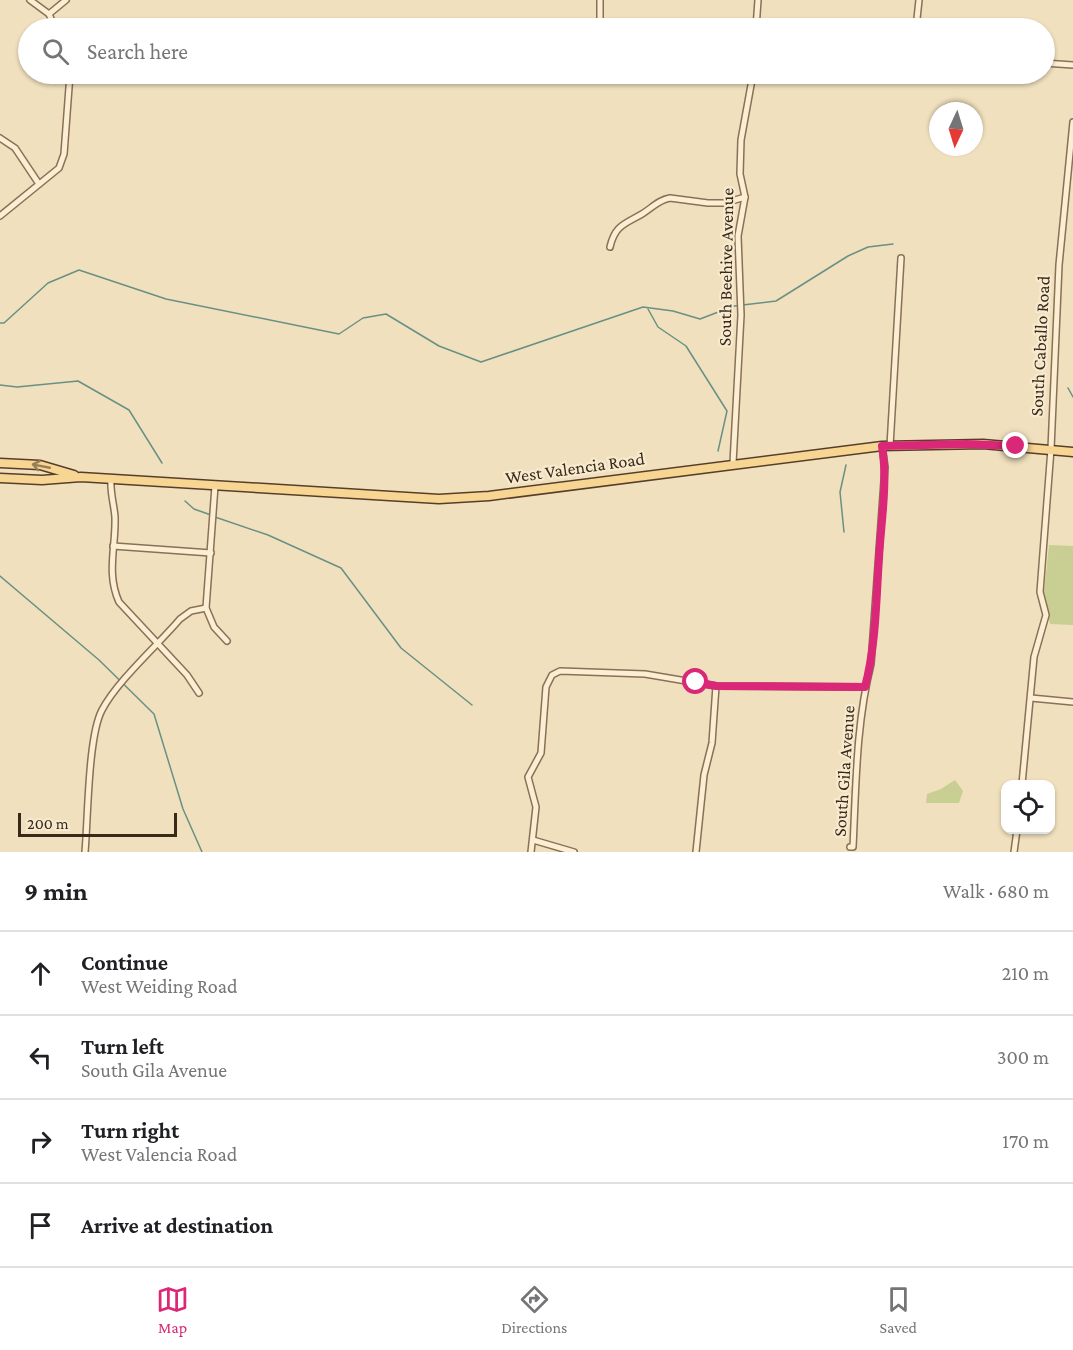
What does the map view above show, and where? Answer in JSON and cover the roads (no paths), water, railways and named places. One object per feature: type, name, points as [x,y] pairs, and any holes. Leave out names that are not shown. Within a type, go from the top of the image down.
[{"type":"main road","name":"West Valencia Road","points":[[0,478],[42,480],[81,477],[401,498],[469,498],[886,446],[967,444],[1073,452]]},
{"type":"main road","name":"West Valencia Road","points":[[0,463],[39,465],[81,477]]},
{"type":"street","points":[[30,0],[49,14],[51,18]]},
{"type":"street","points":[[49,14],[66,0]]},
{"type":"street","points":[[600,0],[600,18]]},
{"type":"street","points":[[757,18],[758,0]]},
{"type":"street","points":[[917,18],[919,0]]},
{"type":"street","points":[[1055,64],[1073,65]]},
{"type":"street","points":[[0,216],[59,168],[64,153],[69,84]]},
{"type":"street","name":"South Beehive Avenue","points":[[733,464],[741,315],[738,236],[745,197],[740,174],[741,140],[751,84]]},
{"type":"street","name":"South Caballo Road","points":[[1022,780],[1034,657],[1047,615],[1040,592],[1051,449],[1059,265],[1073,122]]},
{"type":"street","points":[[0,138],[15,148],[39,184]]},
{"type":"street","points":[[610,247],[623,223],[641,215],[661,199],[725,203],[745,197]]},
{"type":"street","name":"South Gila Avenue","points":[[852,847],[856,774],[865,687],[871,664],[901,258]]},
{"type":"street","points":[[111,479],[110,498],[115,515],[111,578],[119,602],[188,675],[199,693]]},
{"type":"street","points":[[215,486],[206,608],[214,627],[227,641]]},
{"type":"street","points":[[113,546],[211,553]]},
{"type":"street","points":[[85,852],[95,731],[101,711],[115,691],[180,619],[191,611],[206,608]]},
{"type":"street","points":[[531,852],[536,807],[528,777],[541,753],[546,687],[552,675],[569,670],[637,673],[716,686],[865,687]]},
{"type":"street","points":[[696,852],[704,775],[712,743],[716,686]]},
{"type":"street","points":[[1031,698],[1073,702]]},
{"type":"street","points":[[1014,852],[1016,834]]},
{"type":"street","points":[[533,840],[574,852]]},
{"type":"waterway","points":[[0,323],[4,323],[48,283],[79,270],[166,299],[339,334],[363,318],[386,314],[439,346],[481,362],[643,307],[673,311],[700,319],[734,306],[776,301],[848,256],[868,247],[893,244]]},
{"type":"waterway","points":[[648,309],[658,327],[686,346],[727,411],[718,451]]},
{"type":"waterway","points":[[0,385],[17,387],[78,381],[129,410],[162,463]]},
{"type":"waterway","points":[[1068,388],[1073,397]]},
{"type":"waterway","points":[[844,532],[840,492],[846,465]]},
{"type":"waterway","points":[[185,501],[194,509],[211,515]]},
{"type":"waterway","points":[[215,517],[268,535],[341,568],[401,648],[472,705]]},
{"type":"waterway","points":[[0,576],[99,660],[154,714],[183,809],[202,852]]}]
